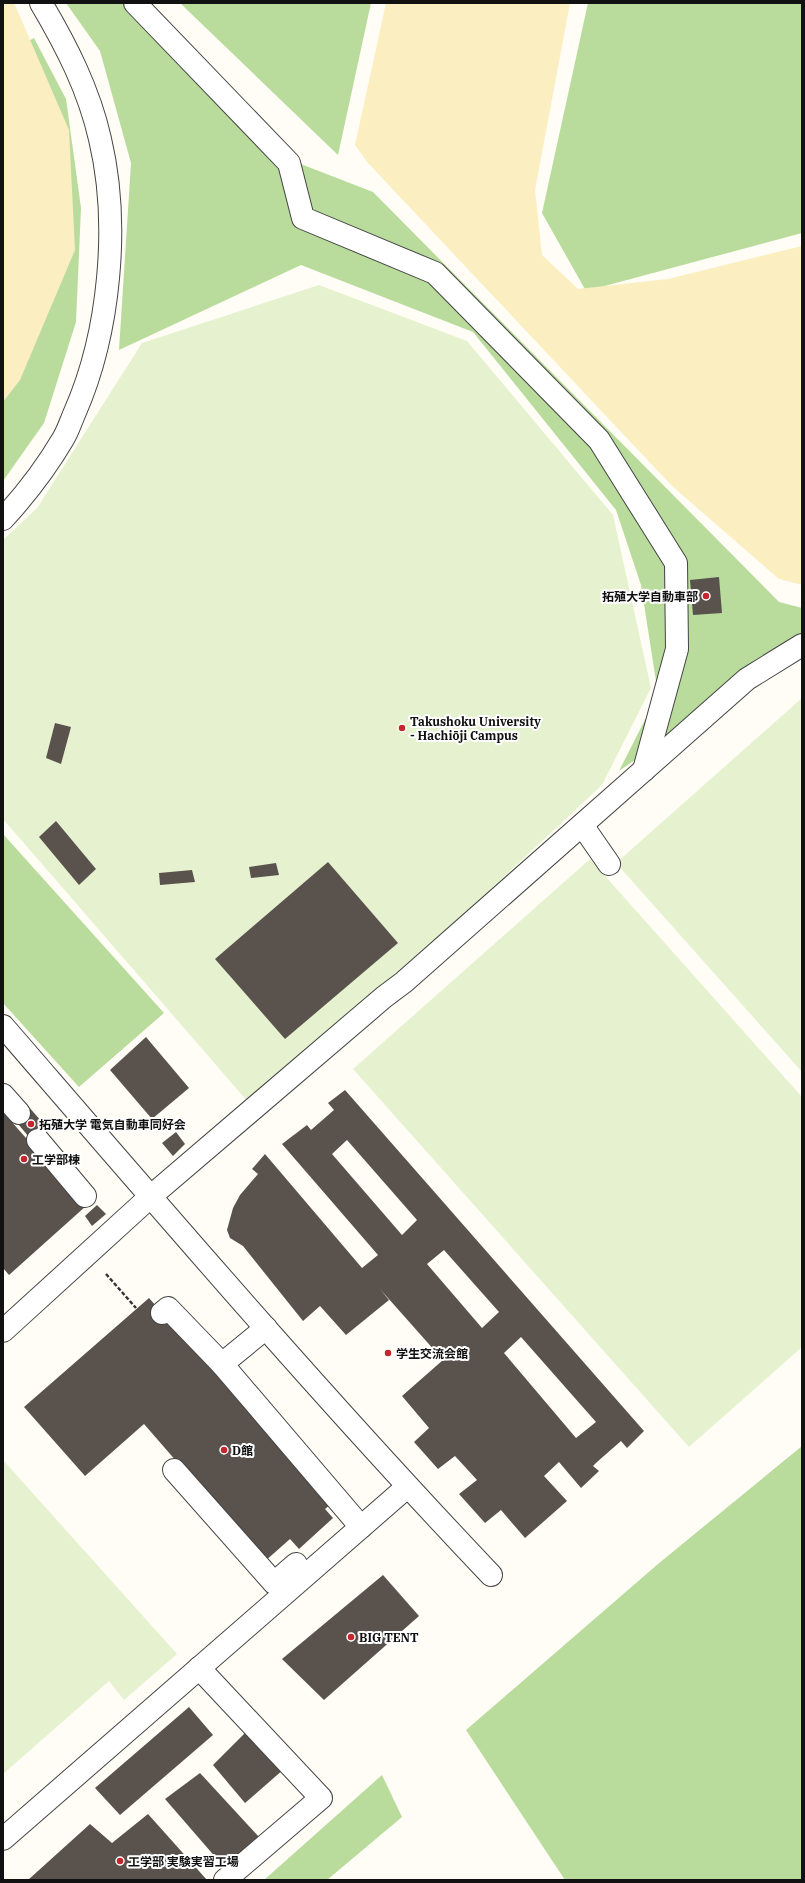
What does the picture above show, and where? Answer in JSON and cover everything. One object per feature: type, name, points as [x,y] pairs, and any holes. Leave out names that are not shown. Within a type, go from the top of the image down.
[{"type":"lane","points":[[3,519],[30,489],[64,438],[87,385],[99,338],[107,295],[109,194],[100,138],[84,87],[60,35],[41,3]]},
{"type":"lane","points":[[136,3],[289,163],[303,218],[435,273],[599,440],[676,563],[677,649],[644,770]]},
{"type":"lane","points":[[3,1331],[150,1197],[384,997],[404,982],[746,679],[802,645]]},
{"type":"lane","points":[[582,824],[609,864]]},
{"type":"lane","points":[[3,1026],[150,1197],[407,1487],[491,1575]]},
{"type":"lane","points":[[3,1095],[19,1113]]},
{"type":"lane","points":[[38,1140],[85,1196]]},
{"type":"lane","points":[[162,1313],[168,1308],[222,1364],[356,1521]]},
{"type":"lane","points":[[222,1364],[266,1328]]},
{"type":"lane","points":[[174,1470],[274,1583],[356,1521],[407,1487]]},
{"type":"lane","points":[[3,1839],[199,1668],[356,1521]]},
{"type":"lane","points":[[199,1668],[321,1798],[225,1880]]},
{"type":"path","points":[[101,1269],[136,1308]]},
{"type":"green space","points":[[66,3],[135,3],[262,149],[373,192],[779,602],[802,608],[802,644],[619,771],[658,694],[641,585],[616,510],[473,332],[301,265],[119,350],[131,163],[100,51]]},
{"type":"green space","points":[[180,3],[371,3],[338,155]]},
{"type":"green space","points":[[588,3],[802,3],[802,233],[586,291],[542,213]]},
{"type":"green space","points":[[34,38],[66,99],[81,208],[76,322],[44,423],[3,481],[3,383],[14,49]]},
{"type":"green space","points":[[319,285],[467,341],[613,515],[651,688],[602,785],[255,1110],[3,819],[3,540],[37,508],[142,343]]},
{"type":"green space","points":[[802,698],[802,1072],[616,863]]},
{"type":"green space","points":[[3,834],[164,1013],[79,1087],[3,1003]]},
{"type":"green space","points":[[590,859],[802,1097],[802,1347],[689,1447],[353,1069]]},
{"type":"green space","points":[[802,1446],[802,1880],[565,1880],[466,1730],[658,1564]]},
{"type":"green space","points":[[3,1460],[177,1654],[124,1700],[109,1681],[3,1774]]},
{"type":"green space","points":[[382,1775],[402,1817],[327,1880],[264,1880]]},
{"type":"sand","points":[[3,3],[13,3],[15,5],[69,130],[75,250],[20,380],[3,402]]},
{"type":"sand","points":[[386,3],[570,3],[535,190],[542,255],[578,289],[668,279],[802,246],[802,585],[779,579],[672,486],[368,163],[355,145]]},
{"type":"building","name":"拓殖大学自動車部","points":[[719,577],[722,613],[693,615],[690,580]]},
{"type":"building","points":[[55,723],[71,727],[61,764],[46,758]]},
{"type":"building","points":[[56,821],[96,869],[79,885],[39,837]]},
{"type":"building","points":[[328,862],[398,943],[285,1039],[215,959]]},
{"type":"building","points":[[276,863],[279,875],[251,878],[249,867]]},
{"type":"building","points":[[192,870],[195,882],[160,885],[159,873]]},
{"type":"building","points":[[146,1037],[189,1088],[152,1119],[110,1070]]},
{"type":"building","points":[[345,1090],[644,1431],[627,1448],[621,1441],[597,1462],[593,1466],[599,1471],[581,1488],[559,1462],[544,1476],[567,1501],[525,1538],[501,1510],[485,1523],[459,1494],[477,1480],[455,1456],[438,1469],[414,1442],[429,1428],[402,1396],[443,1360],[380,1289],[389,1300],[346,1335],[320,1306],[303,1321],[243,1246],[230,1238],[227,1230],[233,1208],[240,1195],[258,1174],[252,1169],[265,1154],[362,1268],[378,1255],[282,1144],[307,1125],[311,1130],[334,1110],[328,1103]],"holes":[[[347,1140],[417,1220],[402,1235],[332,1154]],[[444,1250],[499,1312],[482,1328],[427,1264]],[[521,1337],[596,1422],[576,1438],[504,1353]]]},
{"type":"building","name":"拓殖大学 電気自動車同好会","points":[[28,1106],[49,1130],[34,1143],[13,1118]]},
{"type":"building","name":"工学部棟","points":[[3,1112],[86,1206],[9,1275],[3,1268]]},
{"type":"building","points":[[176,1132],[185,1144],[173,1156],[162,1143]]},
{"type":"building","points":[[97,1205],[106,1214],[92,1226],[85,1216]]},
{"type":"building","name":"D館","points":[[149,1298],[330,1505],[325,1509],[333,1518],[299,1549],[290,1539],[264,1562],[144,1424],[85,1476],[24,1407]]},
{"type":"building","name":"BIG TENT","points":[[383,1575],[419,1616],[324,1700],[282,1659]]},
{"type":"building","points":[[189,1707],[213,1735],[120,1815],[95,1788]]},
{"type":"building","points":[[247,1731],[284,1769],[245,1803],[213,1765]]},
{"type":"building","name":"工学部 実験実習工場","points":[[200,1773],[259,1837],[224,1867],[165,1799]]},
{"type":"building","name":"工学部 実験実習工場","points":[[148,1814],[207,1880],[28,1880],[90,1824],[112,1843]]},
{"type":"place","name":"拓殖大学自動車部","points":[[706,596]]},
{"type":"place","name":"Takushoku University - Hachiōji Campus","points":[[402,728]]},
{"type":"place","name":"拓殖大学 電気自動車同好会","points":[[31,1124]]},
{"type":"place","name":"工学部棟","points":[[24,1159]]},
{"type":"place","name":"学生交流会館","points":[[388,1353]]},
{"type":"place","name":"D館","points":[[224,1450]]},
{"type":"place","name":"BIG TENT","points":[[351,1637]]},
{"type":"place","name":"工学部 実験実習工場","points":[[120,1861]]}]
